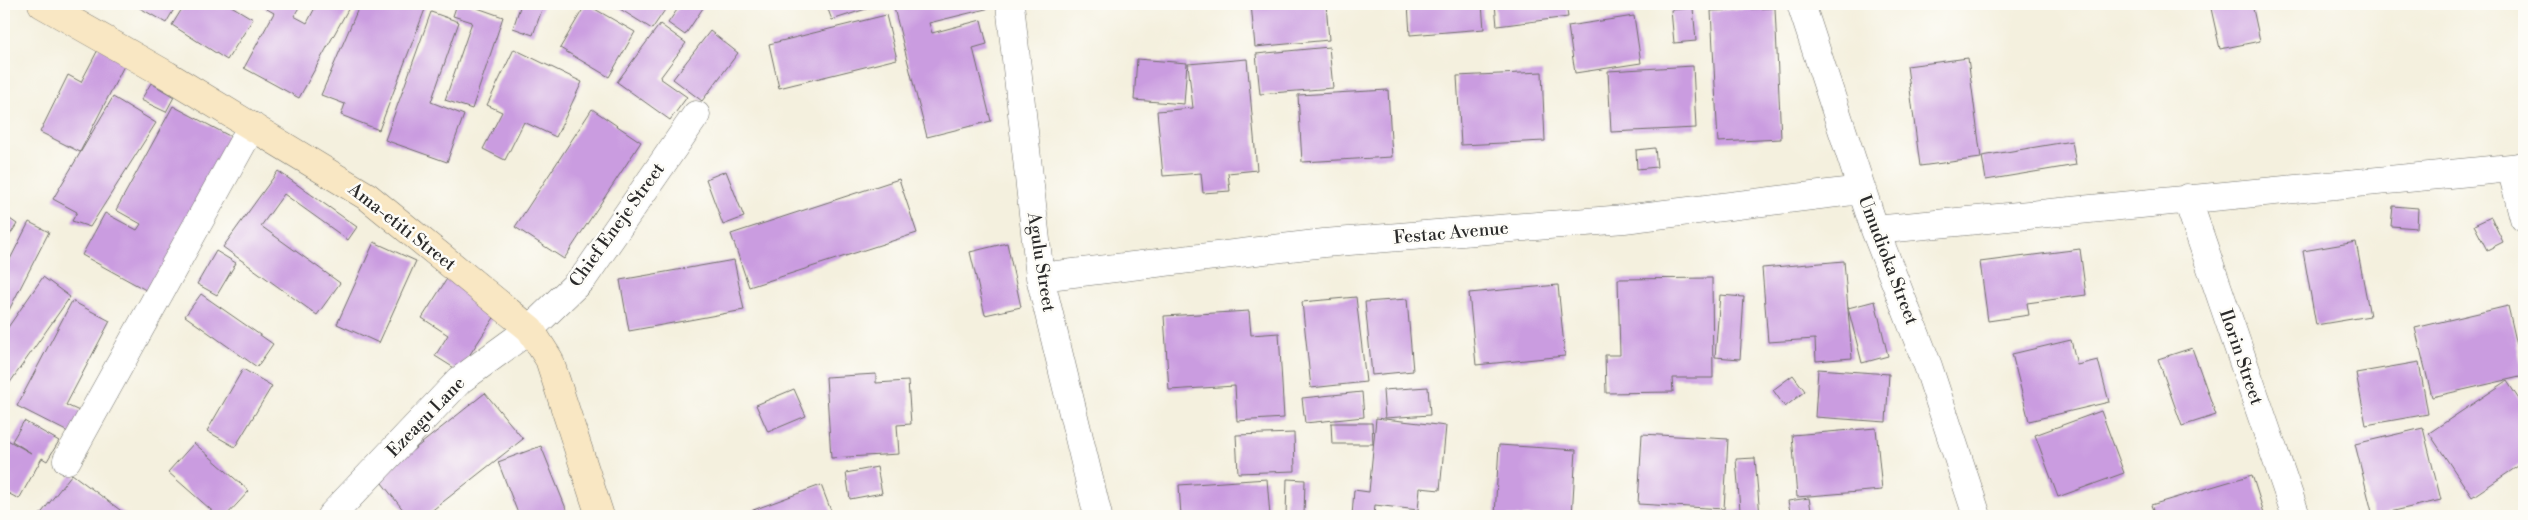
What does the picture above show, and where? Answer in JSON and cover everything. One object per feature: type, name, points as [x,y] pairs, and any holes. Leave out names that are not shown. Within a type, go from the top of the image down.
[{"type":"street","name":"Agulu Street","points":[[1010,4],[1040,277],[1098,516]]},
{"type":"street","name":"Umudioka Street","points":[[1801,4],[1861,190],[1928,366],[1977,516]]},
{"type":"street","name":"Ama-etiti Street","points":[[56,7],[368,197],[530,329],[549,360],[600,516]]},
{"type":"street","name":"Chief Eneje Street","points":[[530,329],[584,276],[696,115]]},
{"type":"street","points":[[67,460],[252,126]]},
{"type":"street","points":[[1875,230],[2517,167],[2524,218]]},
{"type":"street","name":"Festac Avenue","points":[[1040,277],[1324,243],[1624,219],[1861,190]]},
{"type":"street","name":"Ilorin Street","points":[[2187,198],[2296,516]]},
{"type":"street","name":"Ezeagu Lane","points":[[331,516],[460,380],[530,329]]},
{"type":"building","points":[[133,4],[177,4],[166,23]]},
{"type":"building","points":[[185,4],[228,4],[253,19],[227,60],[172,25]]},
{"type":"building","points":[[258,4],[301,4],[294,16],[307,23],[317,4],[351,4],[299,98],[244,68],[274,13]]},
{"type":"building","points":[[360,4],[427,4],[379,130],[341,115],[345,104],[321,95]]},
{"type":"building","points":[[457,4],[466,4],[503,17],[472,109],[445,100],[472,22],[453,16]]},
{"type":"building","points":[[521,4],[544,4],[533,35],[513,28]]},
{"type":"building","points":[[586,4],[635,32],[609,77],[560,48]]},
{"type":"building","points":[[612,4],[669,4],[652,29]]},
{"type":"building","points":[[681,4],[705,5],[685,35],[668,23]]},
{"type":"building","points":[[826,4],[874,4],[875,6],[832,20]]},
{"type":"building","points":[[893,4],[1006,4],[929,23],[932,33],[981,20],[987,44],[973,48],[991,121],[927,137]]},
{"type":"building","points":[[1251,4],[1326,4],[1329,40],[1255,47]]},
{"type":"building","points":[[1408,4],[1482,4],[1484,29],[1410,35]]},
{"type":"building","points":[[1495,4],[1566,4],[1568,17],[1497,26]]},
{"type":"building","points":[[2210,4],[2252,4],[2260,41],[2220,49]]},
{"type":"building","points":[[1693,8],[1696,41],[1674,43],[1671,10]]},
{"type":"building","points":[[1775,8],[1781,139],[1718,142],[1711,11]]},
{"type":"building","points":[[431,12],[459,22],[431,102],[464,115],[447,162],[385,140]]},
{"type":"building","points":[[886,15],[897,59],[779,88],[769,44]]},
{"type":"building","points":[[1634,16],[1641,63],[1575,73],[1568,26]]},
{"type":"building","points":[[660,24],[686,43],[660,78],[687,97],[670,120],[617,82]]},
{"type":"building","points":[[710,31],[738,53],[702,101],[673,79]]},
{"type":"building","points":[[101,44],[128,58],[80,152],[40,132],[68,75],[81,82]]},
{"type":"building","points":[[1329,47],[1333,88],[1260,94],[1256,54]]},
{"type":"building","points":[[514,49],[582,82],[556,137],[524,122],[505,160],[483,149],[502,112],[487,105]]},
{"type":"building","points":[[1968,58],[1981,158],[1920,166],[1907,66]]},
{"type":"building","points":[[1137,59],[1187,63],[1184,104],[1134,100]]},
{"type":"building","points":[[1247,59],[1257,170],[1228,173],[1230,191],[1203,193],[1201,173],[1163,176],[1157,111],[1193,108],[1188,64]]},
{"type":"building","points":[[1693,66],[1696,128],[1611,132],[1608,71]]},
{"type":"building","points":[[1542,72],[1545,141],[1461,145],[1457,76]]},
{"type":"building","points":[[151,83],[174,97],[166,112],[141,100]]},
{"type":"building","points":[[1388,90],[1392,157],[1302,162],[1298,95]]},
{"type":"building","points":[[113,97],[156,123],[90,227],[72,221],[77,212],[53,199]]},
{"type":"building","points":[[173,106],[237,140],[153,294],[82,255],[105,213],[137,230],[141,224],[116,210]]},
{"type":"building","points":[[592,109],[641,142],[564,259],[515,227]]},
{"type":"building","points":[[2072,141],[2076,165],[1986,180],[1982,156]]},
{"type":"building","points":[[1655,148],[1657,167],[1637,169],[1636,150]]},
{"type":"building","points":[[278,171],[357,227],[348,240],[284,194],[261,226],[340,283],[317,315],[223,247]]},
{"type":"building","points":[[726,171],[744,217],[723,225],[706,179]]},
{"type":"building","points":[[899,179],[917,233],[749,287],[731,234]]},
{"type":"building","points":[[2393,206],[2418,208],[2417,228],[2391,226]]},
{"type":"building","points":[[4,215],[17,224],[4,244]]},
{"type":"building","points":[[2491,217],[2503,242],[2487,250],[2474,225]]},
{"type":"building","points":[[29,222],[49,232],[9,310],[4,307],[4,271]]},
{"type":"building","points":[[374,242],[416,261],[379,343],[337,324]]},
{"type":"building","points":[[2356,242],[2370,316],[2316,325],[2303,251]]},
{"type":"building","points":[[1007,243],[1021,307],[985,315],[970,252]]},
{"type":"building","points":[[2080,249],[2086,295],[2027,303],[2029,315],[1988,321],[1980,262]]},
{"type":"building","points":[[216,251],[236,263],[217,295],[197,284]]},
{"type":"building","points":[[734,260],[744,310],[629,331],[620,280]]},
{"type":"building","points":[[1844,261],[1852,358],[1816,361],[1815,339],[1768,342],[1762,268]]},
{"type":"building","points":[[450,274],[501,307],[459,371],[435,356],[448,335],[422,318]]},
{"type":"building","points":[[43,277],[70,297],[4,391],[4,333]]},
{"type":"building","points":[[1712,278],[1713,378],[1672,378],[1673,392],[1606,393],[1605,355],[1620,355],[1618,279]]},
{"type":"building","points":[[1558,285],[1565,356],[1476,365],[1469,293]]},
{"type":"building","points":[[201,294],[273,344],[257,367],[185,316]]},
{"type":"building","points":[[1720,295],[1744,297],[1740,359],[1715,357]]},
{"type":"building","points":[[1356,297],[1366,382],[1311,388],[1302,302]]},
{"type":"building","points":[[1407,299],[1413,371],[1372,375],[1365,302]]},
{"type":"building","points":[[72,301],[110,321],[66,405],[86,414],[74,435],[17,406]]},
{"type":"building","points":[[1875,301],[1888,356],[1862,363],[1848,308]]},
{"type":"building","points":[[2508,306],[2524,376],[2432,397],[2415,328]]},
{"type":"building","points":[[1249,311],[1251,335],[1279,333],[1284,418],[1237,421],[1235,386],[1169,390],[1164,316]]},
{"type":"building","points":[[2071,340],[2077,365],[2098,360],[2109,402],[2029,421],[2012,354]]},
{"type":"building","points":[[2192,348],[2216,415],[2182,426],[2158,359]]},
{"type":"building","points":[[2419,362],[2428,414],[2366,425],[2356,373]]},
{"type":"building","points":[[243,369],[272,386],[235,447],[207,431]]},
{"type":"building","points":[[1818,369],[1889,374],[1886,422],[1815,417]]},
{"type":"building","points":[[876,374],[876,383],[908,381],[911,424],[897,425],[899,454],[831,458],[826,377]]},
{"type":"building","points":[[1793,375],[1805,391],[1785,407],[1773,390]]},
{"type":"building","points":[[2507,381],[2524,407],[2524,462],[2472,497],[2429,433]]},
{"type":"building","points":[[1428,387],[1430,415],[1385,418],[1383,390]]},
{"type":"building","points":[[794,389],[806,416],[768,432],[756,405]]},
{"type":"building","points":[[1362,392],[1364,417],[1305,423],[1302,398]]},
{"type":"building","points":[[485,393],[523,439],[425,516],[408,516],[378,478]]},
{"type":"building","points":[[2101,411],[2124,473],[2058,497],[2035,435]]},
{"type":"building","points":[[1376,418],[1446,426],[1440,490],[1420,488],[1418,510],[1375,505],[1374,516],[1352,516],[1354,490],[1369,492]]},
{"type":"building","points":[[24,421],[59,441],[47,461],[42,458],[19,499],[4,491],[4,438],[31,453],[12,441]]},
{"type":"building","points":[[1331,423],[1372,423],[1373,444],[1332,444]]},
{"type":"building","points":[[1876,428],[1882,490],[1797,497],[1792,435]]},
{"type":"building","points":[[2423,428],[2441,500],[2373,516],[2355,444]]},
{"type":"building","points":[[1294,433],[1295,471],[1238,473],[1236,435]]},
{"type":"building","points":[[1642,434],[1728,439],[1724,509],[1638,504]]},
{"type":"building","points":[[194,443],[249,491],[226,516],[218,516],[168,472]]},
{"type":"building","points":[[1499,445],[1576,450],[1572,516],[1495,516]]},
{"type":"building","points":[[541,446],[569,516],[519,516],[498,462]]},
{"type":"building","points":[[1755,458],[1760,516],[1700,516],[1700,514],[1740,510],[1736,459]]},
{"type":"building","points":[[877,467],[882,493],[850,499],[846,473]]},
{"type":"building","points":[[72,474],[128,516],[39,516]]},
{"type":"building","points":[[2252,475],[2265,516],[2155,516],[2151,505]]},
{"type":"building","points":[[1267,479],[1270,516],[1181,516],[1179,485]]},
{"type":"building","points":[[1287,479],[1305,480],[1304,516],[1286,516]]},
{"type":"building","points":[[821,485],[833,516],[737,516]]},
{"type":"building","points":[[1809,498],[1812,516],[1791,516],[1788,501]]}]
